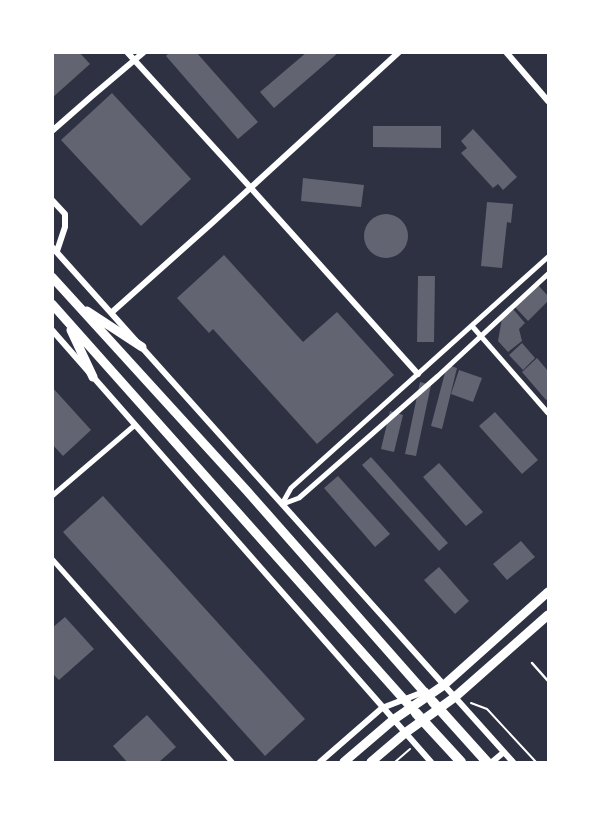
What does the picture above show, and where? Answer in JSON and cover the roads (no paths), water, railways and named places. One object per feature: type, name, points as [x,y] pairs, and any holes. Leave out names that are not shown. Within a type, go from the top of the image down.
[{"type":"highway","points":[[433,702],[487,762]]},
{"type":"highway","points":[[416,713],[461,762]]},
{"type":"main road","points":[[52,277],[246,491],[433,702]]},
{"type":"main road","points":[[75,302],[142,347]]},
{"type":"main road","points":[[52,304],[416,713]]},
{"type":"main road","points":[[67,320],[94,377]]},
{"type":"main road","points":[[344,762],[393,720],[444,684],[548,592]]},
{"type":"main road","points":[[371,762],[455,697],[548,615]]},
{"type":"street","points":[[127,52],[418,374]]},
{"type":"street","points":[[52,131],[144,52]]},
{"type":"street","points":[[111,313],[399,52]]},
{"type":"street","points":[[506,52],[548,101]]},
{"type":"street","points":[[52,200],[65,214],[65,227],[55,249],[513,762]]},
{"type":"street","points":[[282,504],[291,488],[548,258]]},
{"type":"street","points":[[282,504],[299,498],[438,376],[548,274]]},
{"type":"street","points":[[472,326],[548,413]]},
{"type":"street","points":[[52,330],[430,762]]},
{"type":"street","points":[[52,496],[135,425]]},
{"type":"street","points":[[52,559],[231,762]]},
{"type":"street","points":[[320,762],[382,708],[444,684]]},
{"type":"street","points":[[492,762],[504,752]]},
{"type":"lane","points":[[532,663],[548,682]]}]
